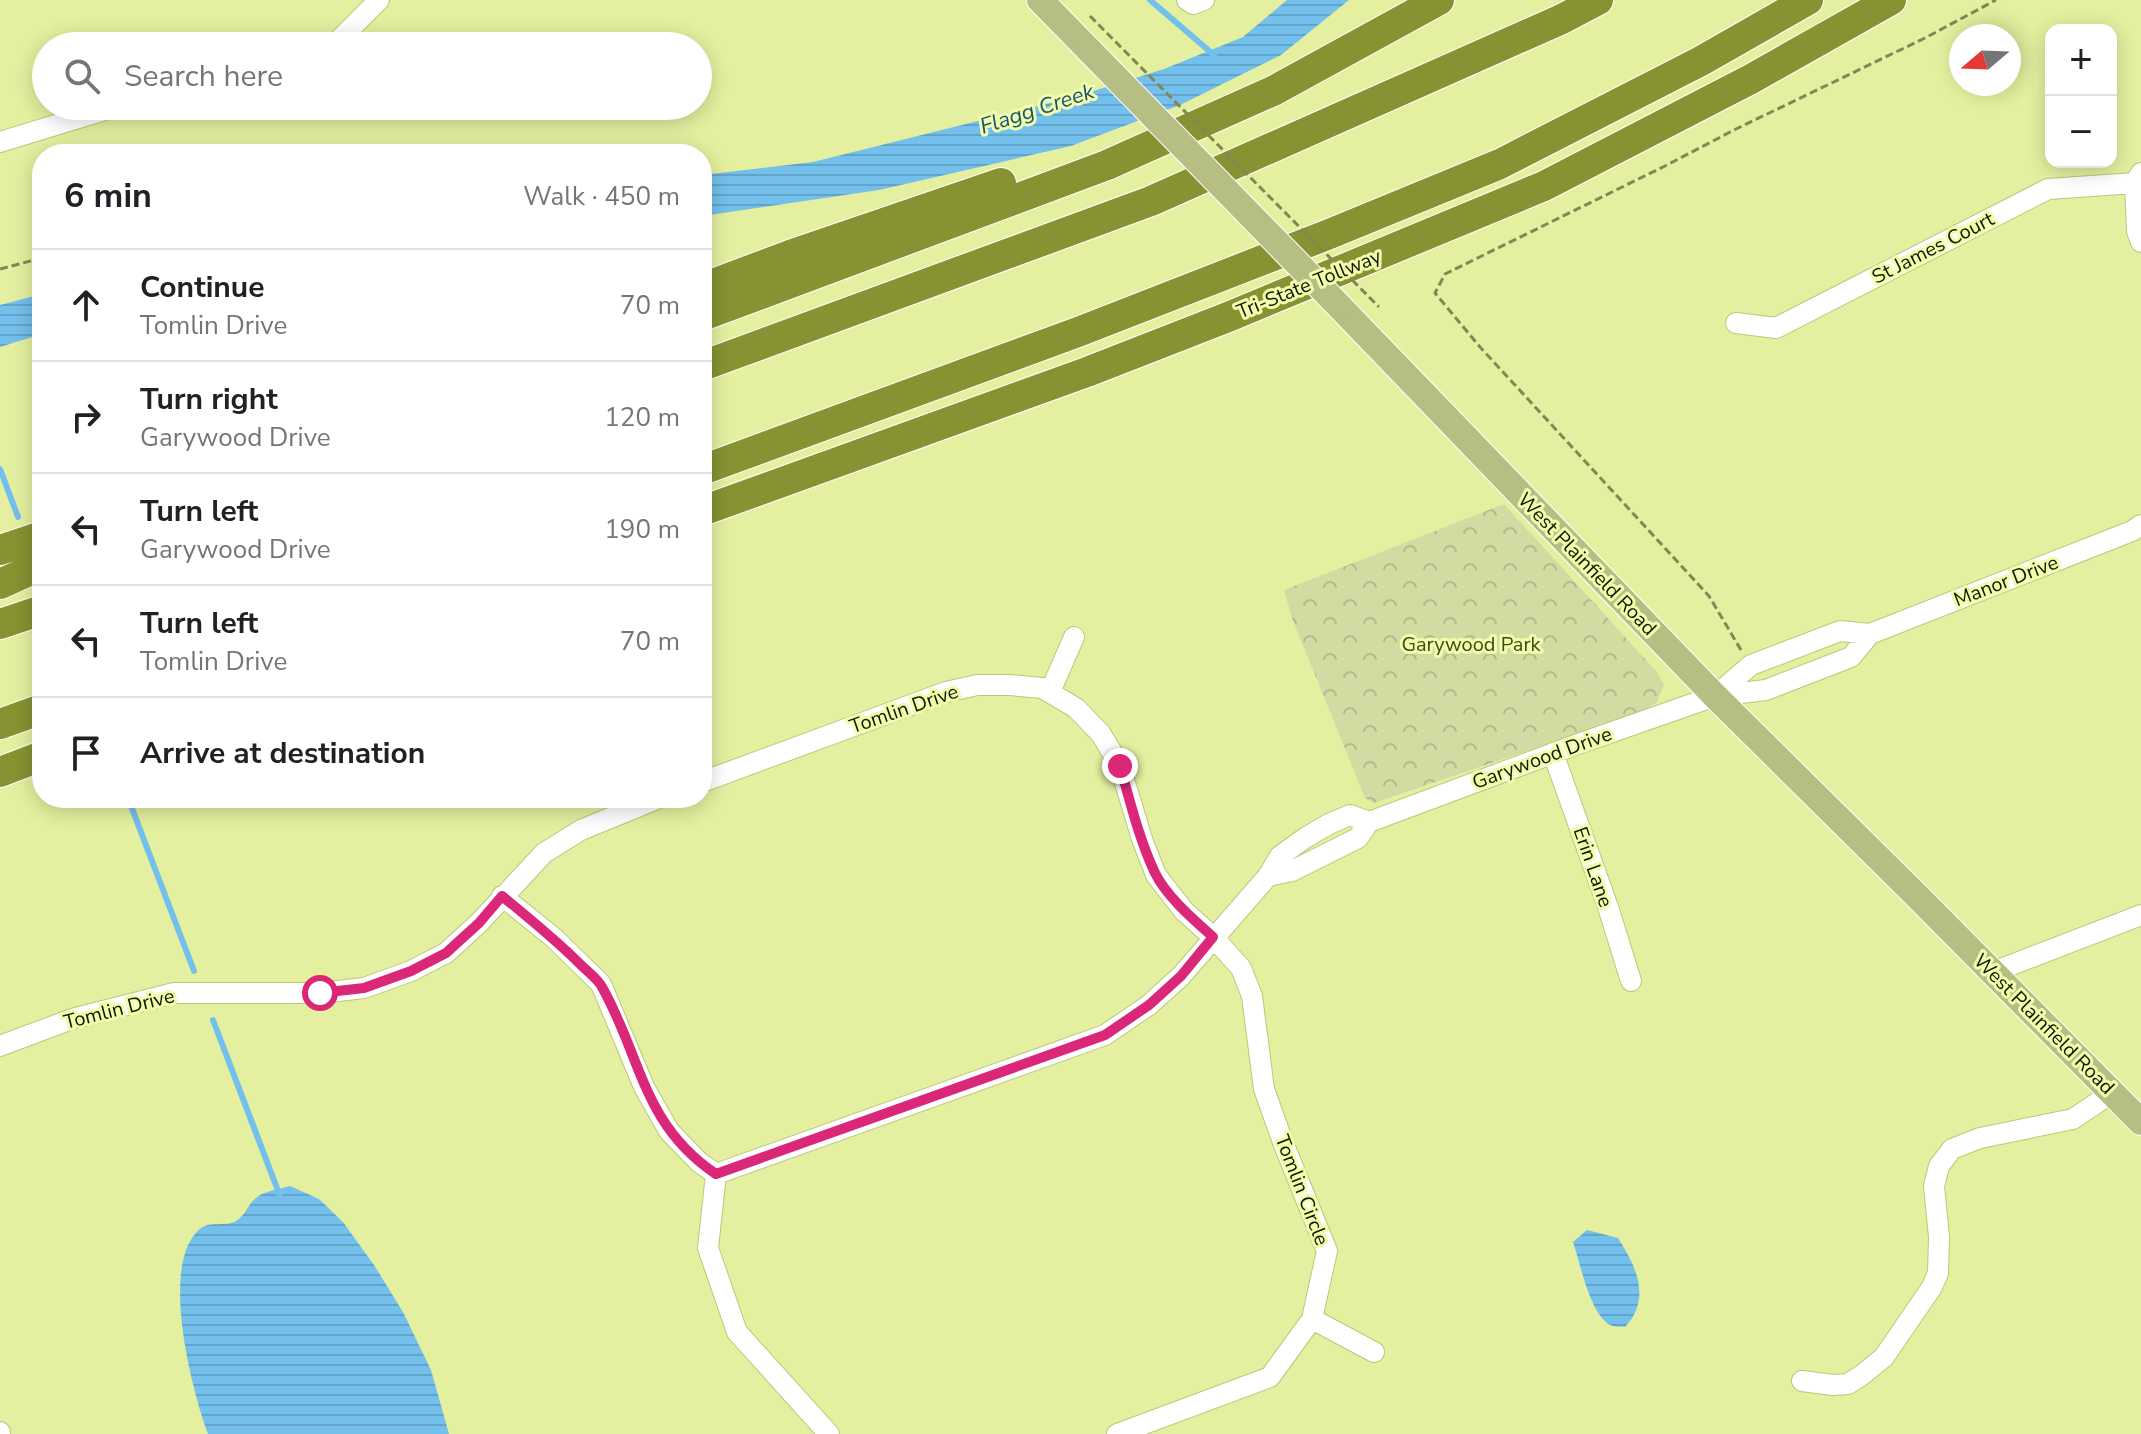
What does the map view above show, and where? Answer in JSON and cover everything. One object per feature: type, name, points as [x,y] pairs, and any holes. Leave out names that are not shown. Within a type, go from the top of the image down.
[{"type":"highway","points":[[712,312],[1107,165],[1273,91],[1439,0]]},
{"type":"highway","points":[[712,362],[1151,201],[1562,19],[1598,0]]},
{"type":"highway","name":"Tri-State Tollway","points":[[712,466],[1093,327],[1500,164],[1701,61],[1808,0]]},
{"type":"highway","name":"Tri-State Tollway","points":[[712,507],[1115,361],[1544,186],[1751,79],[1891,0]]},
{"type":"highway","points":[[712,284],[1053,165],[1107,165]]},
{"type":"highway","points":[[0,550],[32,539]]},
{"type":"highway","points":[[0,584],[32,570]]},
{"type":"highway","points":[[0,624],[32,613]]},
{"type":"highway","points":[[0,724],[32,713]]},
{"type":"highway","points":[[0,772],[32,760]]},
{"type":"main road","name":"West Plainfield Road","points":[[1040,0],[1715,696],[2141,1122]]},
{"type":"street","points":[[347,32],[379,0]]},
{"type":"street","points":[[1187,0],[1193,4],[1204,0]]},
{"type":"street","points":[[0,142],[72,120]]},
{"type":"street","points":[[2138,178],[2137,231],[2141,242]]},
{"type":"street","name":"St James Court","points":[[1736,323],[1776,328],[2048,189],[2138,178]]},
{"type":"street","name":"Manor Drive","points":[[1715,696],[1751,665],[1840,631],[1870,634],[2141,525]]},
{"type":"street","name":"Manor Drive","points":[[1715,696],[1766,690],[1851,657],[1870,634]]},
{"type":"street","points":[[1050,692],[1074,637]]},
{"type":"street","name":"Tomlin Drive","points":[[712,778],[946,692],[977,685],[1042,688],[1076,708],[1101,734],[1120,766],[1156,875],[1184,911],[1213,937]]},
{"type":"street","name":"Garywood Drive","points":[[708,1168],[1105,1035],[1149,1005],[1181,976],[1268,876],[1292,871],[1358,838],[1369,822],[1715,696]]},
{"type":"street","name":"Erin Lane","points":[[1553,753],[1631,981]]},
{"type":"street","name":"Tomlin Drive","points":[[0,1046],[72,1019],[174,993],[320,993],[364,988],[411,971],[446,953],[479,923],[544,853],[581,830],[633,808]]},
{"type":"street","points":[[502,896],[554,938],[601,984],[650,1098],[669,1131],[708,1168],[708,1248],[737,1332],[829,1434]]},
{"type":"street","points":[[1993,972],[2141,915]]},
{"type":"street","name":"Tomlin Circle","points":[[1117,1434],[1270,1377],[1312,1319],[1327,1251],[1264,1089],[1252,996],[1241,968],[1213,937]]},
{"type":"street","points":[[1802,1381],[1848,1384],[1862,1375],[1884,1357],[1932,1287],[1938,1273],[1939,1237],[1934,1186],[1939,1166],[1952,1149],[1980,1138],[2073,1119],[2113,1092]]},
{"type":"street","points":[[1312,1319],[1374,1352]]},
{"type":"path","points":[[1743,654],[1709,596],[1480,347],[1435,293],[1445,274],[1925,38],[1996,0]]},
{"type":"path","points":[[1090,16],[1379,307]]},
{"type":"path","points":[[0,269],[32,261]]},
{"type":"green space","name":"Garywood Park","points":[[1504,504],[1657,672],[1664,685],[1657,702],[1644,711],[1374,803],[1365,798],[1292,618],[1284,590]]},
{"type":"water","name":"Flagg Creek","points":[[1287,0],[1349,0],[1281,55],[1180,105],[1071,146],[879,190],[712,215],[712,174],[813,162],[1074,97],[1164,69],[1243,37]]},
{"type":"water","points":[[32,297],[32,337],[0,347],[0,305]]},
{"type":"water","points":[[290,1186],[319,1199],[343,1222],[374,1265],[403,1312],[431,1370],[449,1434],[208,1434],[194,1388],[182,1327],[182,1268],[188,1245],[201,1228],[236,1221],[259,1196]]},
{"type":"water","points":[[1587,1230],[1618,1238],[1635,1271],[1638,1305],[1625,1327],[1613,1326],[1605,1321],[1587,1289],[1573,1242]]},
{"type":"waterway","points":[[1150,0],[1214,55]]},
{"type":"waterway","points":[[0,469],[18,517]]},
{"type":"waterway","points":[[132,808],[194,971]]},
{"type":"waterway","points":[[213,1020],[280,1196]]},
{"type":"route","points":[[320,993],[364,988],[411,971],[446,953],[479,923],[502,896],[554,938],[601,984],[644,1087],[669,1131],[699,1162],[716,1174],[1105,1035],[1149,1005],[1181,976],[1213,937],[1184,911],[1156,875],[1120,766]]}]
